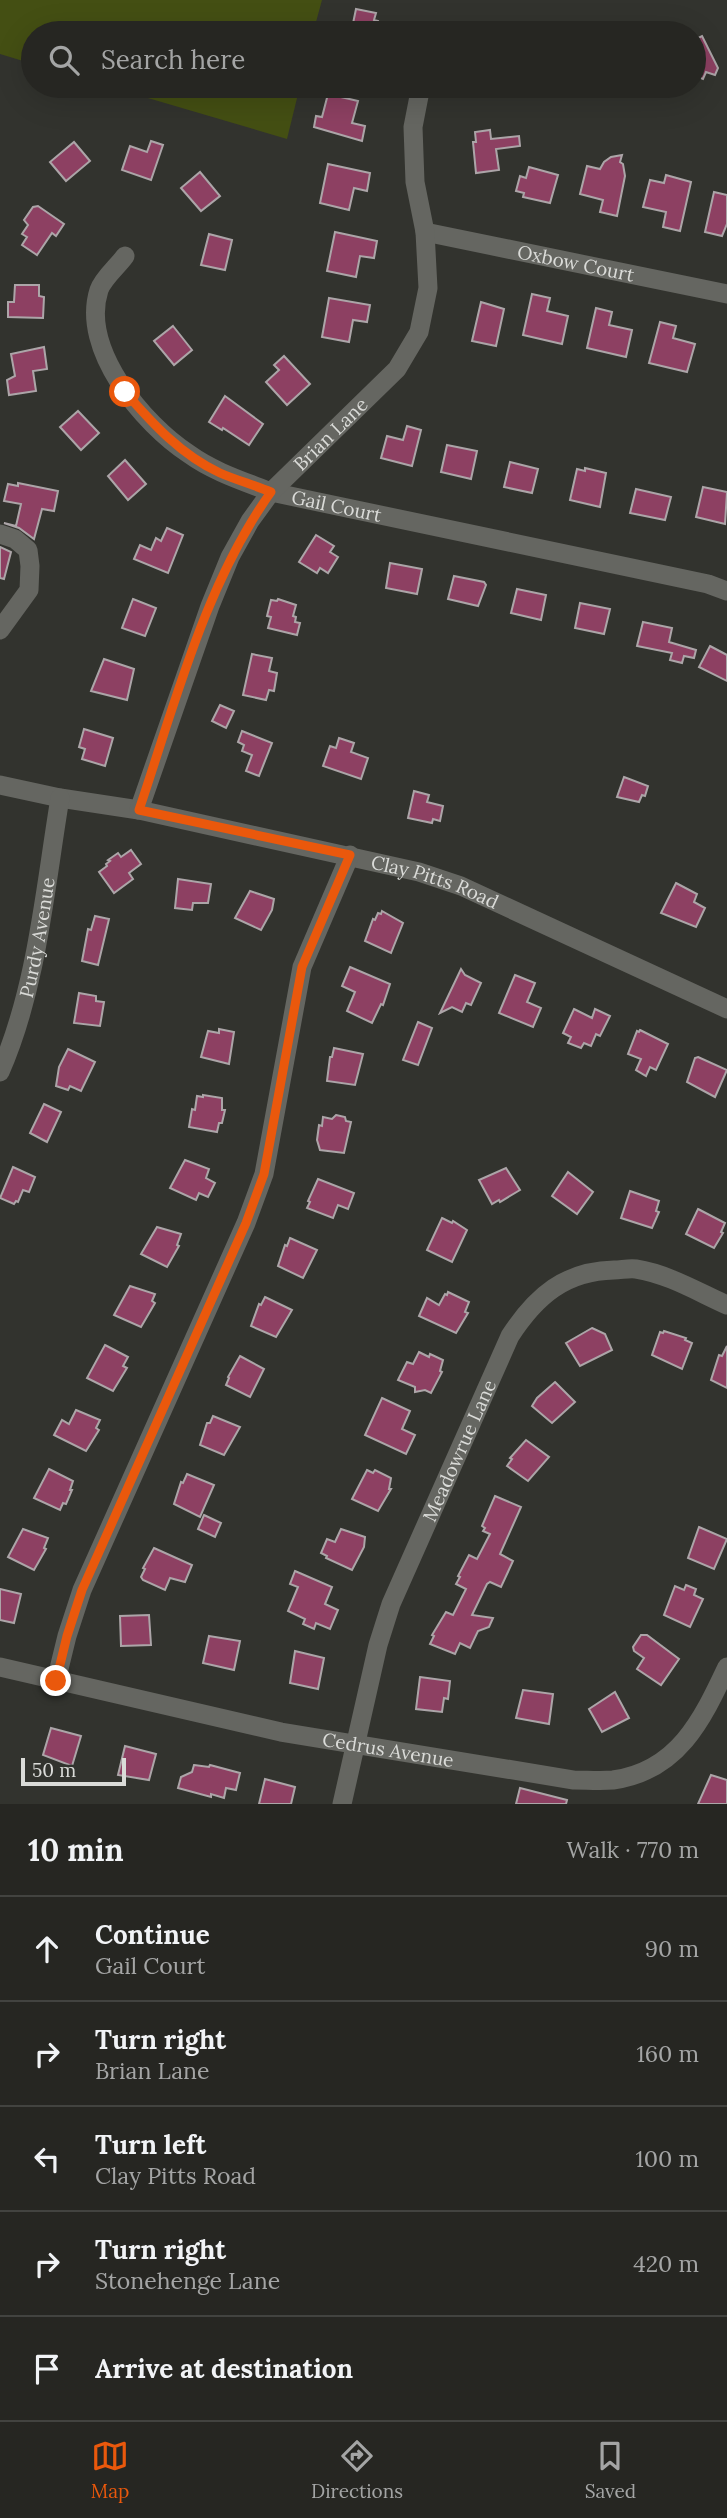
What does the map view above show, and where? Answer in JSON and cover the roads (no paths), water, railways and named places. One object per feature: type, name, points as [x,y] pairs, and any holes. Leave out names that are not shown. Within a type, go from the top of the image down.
[{"type":"street","name":"Brian Lane","points":[[139,810],[225,569],[250,521],[271,492],[380,387],[403,360],[419,332],[428,288],[425,232],[415,182],[413,127],[419,98]]},
{"type":"street","name":"Oxbow Court","points":[[425,232],[727,294]]},
{"type":"street","name":"Gail Court","points":[[125,256],[100,288],[96,320],[106,356],[125,392],[152,423],[187,454],[219,472],[271,492],[708,584],[727,591]]},
{"type":"street","points":[[0,534],[15,539],[28,550],[30,566],[29,590],[0,630]]},
{"type":"street","name":"Clay Pitts Road","points":[[0,785],[60,798],[139,810],[419,872],[461,887],[727,1009]]},
{"type":"street","name":"Purdy Avenue","points":[[0,1072],[13,1042],[26,996],[60,798]]},
{"type":"street","points":[[56,1681],[82,1590],[246,1223],[264,1174],[302,967],[350,855]]},
{"type":"street","name":"Meadowrue Lane","points":[[342,1804],[378,1645],[391,1604],[510,1336],[527,1310],[549,1291],[575,1275],[604,1270],[636,1269],[676,1282],[727,1305]]},
{"type":"street","name":"Cedrus Avenue","points":[[0,1667],[281,1732],[574,1780],[613,1780],[649,1769],[679,1750],[705,1714],[727,1667]]}]
